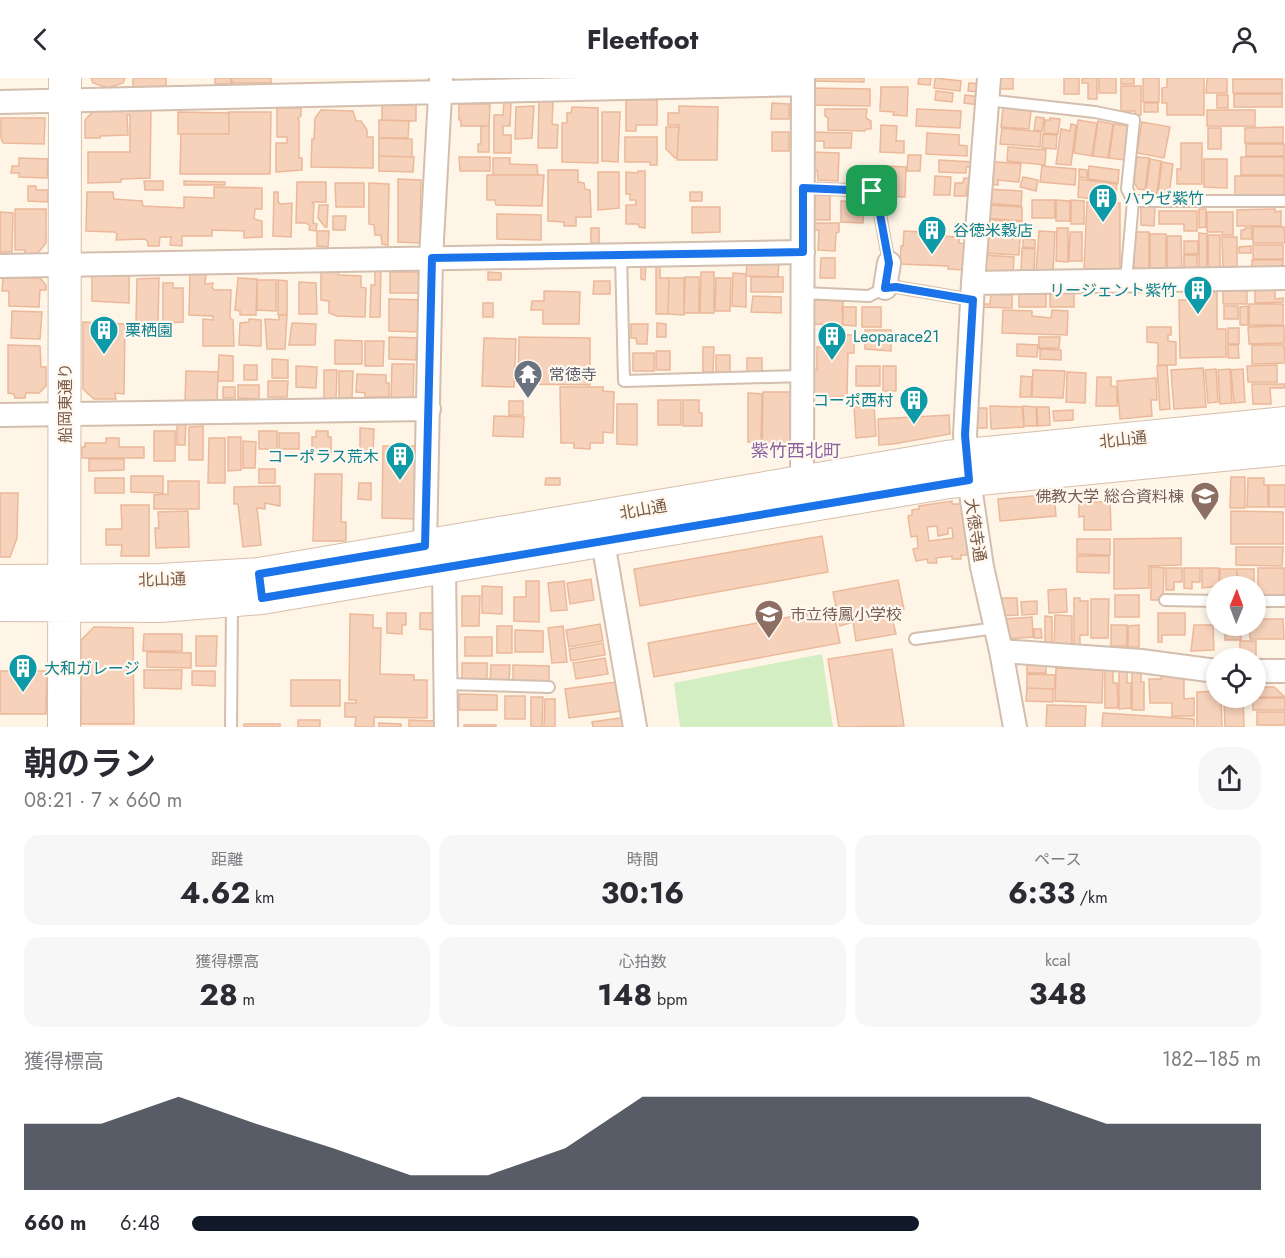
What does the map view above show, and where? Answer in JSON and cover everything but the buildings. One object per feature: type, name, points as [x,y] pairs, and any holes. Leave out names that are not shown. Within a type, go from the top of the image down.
[{"type":"street","points":[[0,102],[65,89],[803,81],[802,494]]},
{"type":"street","points":[[441,85],[432,258],[429,409],[435,557],[446,684],[446,727]]},
{"type":"street","name":"船岡東通り","points":[[64,727],[65,89]]},
{"type":"street","name":"大徳寺通","points":[[987,89],[968,378],[968,467],[982,567],[1015,727]]},
{"type":"street","points":[[0,266],[803,252]]},
{"type":"street","points":[[885,288],[889,263]]},
{"type":"street","points":[[973,292],[1126,282],[1285,278]]},
{"type":"street","points":[[0,415],[429,409]]},
{"type":"street","name":"北山通","points":[[0,605],[64,592],[160,580],[251,591],[435,557],[968,467],[1285,423]]},
{"type":"street","name":"北山通","points":[[968,467],[1285,449]]},
{"type":"street","points":[[600,529],[635,727]]},
{"type":"street","name":"北山通","points":[[0,581],[64,592]]},
{"type":"street","points":[[1001,651],[1141,662],[1206,670]]},
{"type":"street","points":[[1266,671],[1285,671]]},
{"type":"lane","points":[[987,89],[1134,120],[1127,189],[1133,201],[1126,282]]},
{"type":"lane","points":[[803,188],[872,191],[877,198],[889,263]]},
{"type":"lane","points":[[1133,201],[1285,201]]},
{"type":"lane","points":[[621,255],[624,381],[802,376]]},
{"type":"lane","points":[[802,293],[869,296],[885,288],[896,287],[973,292]]},
{"type":"lane","points":[[231,727],[251,591]]},
{"type":"lane","points":[[1164,600],[1206,601]]},
{"type":"lane","points":[[1266,601],[1285,601]]},
{"type":"lane","points":[[915,639],[996,628]]},
{"type":"lane","points":[[446,684],[549,687]]},
{"type":"green space","points":[[822,654],[833,727],[680,727],[674,683]]},
{"type":"place","name":"ハウゼ紫竹","points":[[1103,224]]},
{"type":"place","name":"谷徳米穀店","points":[[932,256]]},
{"type":"place","name":"リージェント紫竹","points":[[1198,316]]},
{"type":"place","name":"栗栖園","points":[[104,356]]},
{"type":"place","name":"Leoparace21","points":[[832,362]]},
{"type":"place","name":"常徳寺","points":[[528,400]]},
{"type":"place","name":"コーポ西村","points":[[914,426]]},
{"type":"place","name":"コーポラス荒木","points":[[400,482]]},
{"type":"place","name":"佛教大学 総合資料棟","points":[[1205,522]]},
{"type":"place","name":"市立待鳳小学校","points":[[769,640]]},
{"type":"place","name":"大和ガレージ","points":[[23,694]]},
{"type":"district","name":"紫竹西北町","points":[[796,451]]},
{"type":"route","points":[[803,188],[872,191],[877,198],[889,263],[885,288],[896,287],[973,300],[965,435],[969,480],[262,598],[259,574],[425,546],[432,258],[803,252],[803,188]]}]
